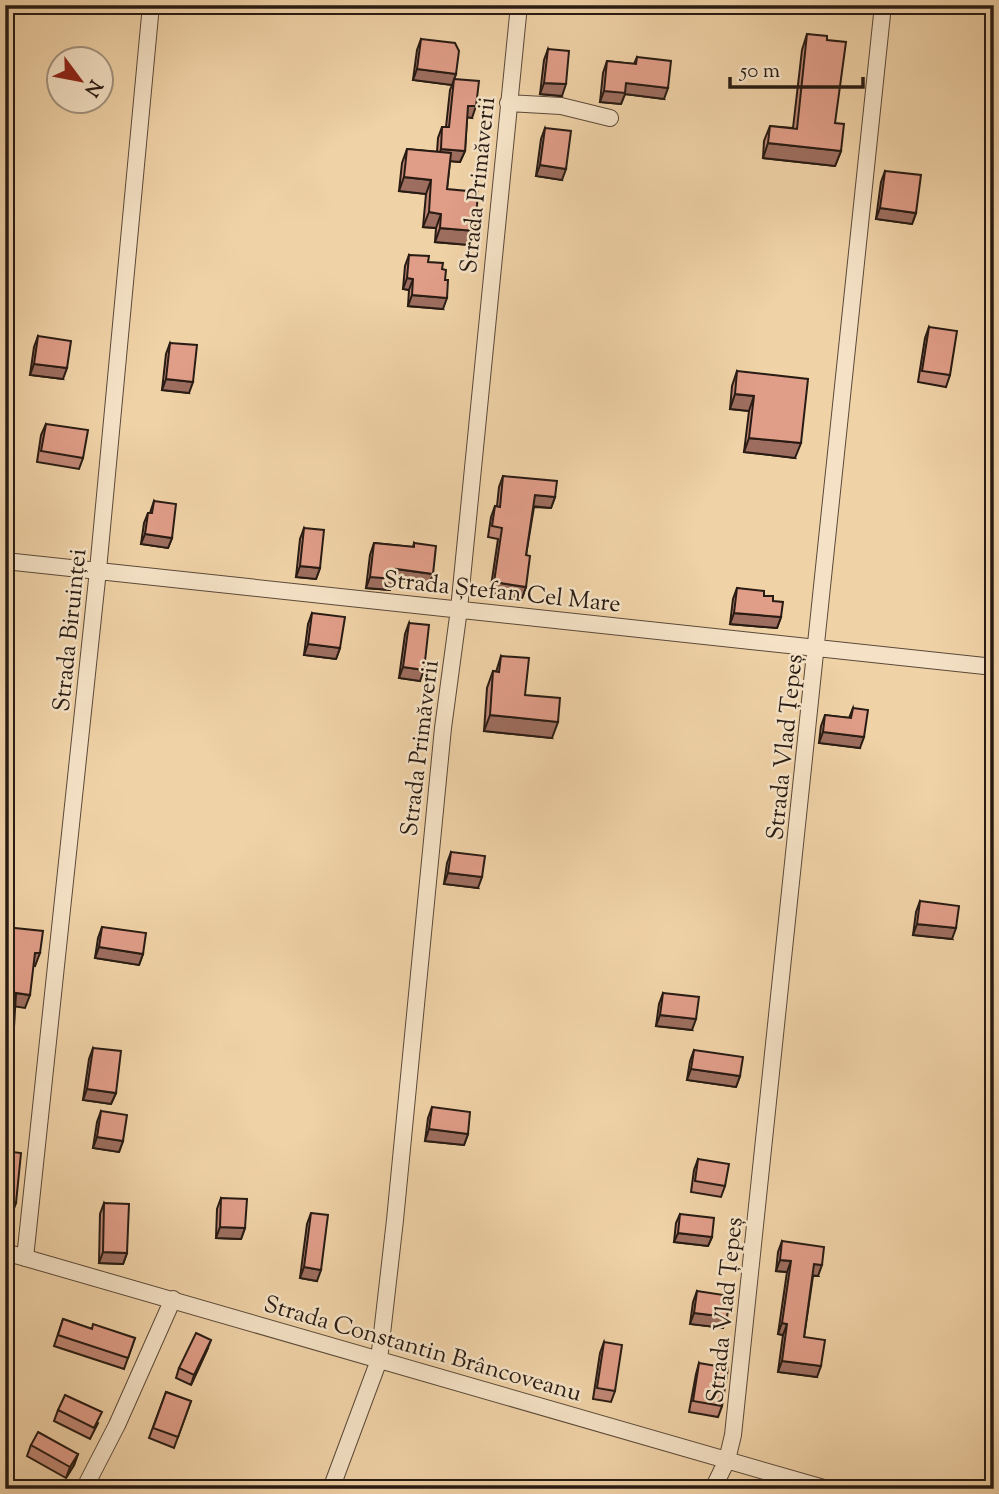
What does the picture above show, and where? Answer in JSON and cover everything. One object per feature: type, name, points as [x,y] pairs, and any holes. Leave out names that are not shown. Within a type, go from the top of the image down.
[{"type":"street","name":"Strada Biruinței","points":[[25,1258],[98,570],[151,5]]},
{"type":"street","name":"Strada Primăverii","points":[[331,1489],[379,1360],[396,1220],[443,728],[458,609],[519,5]]},
{"type":"street","name":"Strada Vlad Țepeș","points":[[713,1489],[726,1460],[735,1421],[883,5]]},
{"type":"street","points":[[508,103],[561,107],[610,118]]},
{"type":"street","name":"Strada Ștefan Cel Mare","points":[[5,561],[994,667]]},
{"type":"street","name":"Strada Constantin Brâncoveanu","points":[[5,1252],[827,1489]]},
{"type":"street","points":[[84,1489],[117,1424],[173,1299]]},
{"type":"building","points":[[807,34],[846,42],[835,123],[844,124],[841,151],[768,143],[770,126],[797,129]]},
{"type":"building","points":[[421,39],[455,43],[459,51],[456,74],[417,69]]},
{"type":"building","points":[[548,49],[569,51],[566,84],[544,83]]},
{"type":"building","points":[[637,57],[671,61],[668,88],[626,83],[625,93],[604,91],[607,61],[636,64]]},
{"type":"building","points":[[454,79],[479,81],[476,106],[468,106],[465,151],[441,149],[442,127],[449,127]]},
{"type":"building","points":[[545,128],[571,131],[566,169],[540,165]]},
{"type":"building","points":[[407,149],[451,153],[447,189],[478,192],[475,231],[440,228],[441,214],[429,212],[431,180],[404,177]]},
{"type":"building","points":[[885,171],[921,175],[916,213],[880,208]]},
{"type":"building","points":[[409,255],[429,256],[428,262],[443,263],[442,269],[446,270],[445,280],[448,280],[447,298],[412,295],[413,279],[407,278]]},
{"type":"building","points":[[929,327],[957,331],[950,375],[922,371]]},
{"type":"building","points":[[38,336],[71,341],[67,368],[34,364]]},
{"type":"building","points":[[170,343],[197,345],[193,382],[166,379]]},
{"type":"building","points":[[737,371],[808,379],[801,443],[749,438],[754,396],[735,394]]},
{"type":"building","points":[[46,424],[88,430],[83,458],[41,451]]},
{"type":"building","points":[[503,476],[557,481],[555,497],[535,495],[526,555],[530,556],[526,587],[494,582],[502,528],[492,526],[495,506],[500,507]]},
{"type":"building","points":[[154,501],[176,504],[172,538],[145,534],[148,513],[152,513]]},
{"type":"building","points":[[304,528],[324,530],[320,568],[300,566]]},
{"type":"building","points":[[374,543],[436,546],[433,574],[396,569],[395,579],[370,577]]},
{"type":"building","points":[[737,588],[764,591],[764,596],[773,596],[773,601],[783,602],[781,617],[734,613]]},
{"type":"building","points":[[312,613],[345,617],[340,648],[308,644]]},
{"type":"building","points":[[409,623],[429,625],[424,670],[403,667]]},
{"type":"building","points":[[501,656],[529,658],[525,695],[560,698],[558,722],[490,715],[493,671],[499,672]]},
{"type":"building","points":[[853,708],[868,710],[864,737],[823,732],[825,715],[851,718]]},
{"type":"building","points":[[451,852],[485,856],[482,877],[448,873]]},
{"type":"building","points":[[920,901],[959,906],[956,928],[917,924]]},
{"type":"building","points":[[5,927],[43,931],[40,953],[35,953],[30,995],[16,993],[13,1044],[5,1043]]},
{"type":"building","points":[[102,927],[146,933],[143,954],[99,947]]},
{"type":"building","points":[[663,993],[699,997],[696,1019],[660,1015]]},
{"type":"building","points":[[93,1048],[121,1051],[116,1093],[87,1089]]},
{"type":"building","points":[[694,1050],[743,1057],[740,1076],[691,1069]]},
{"type":"building","points":[[432,1107],[470,1112],[468,1134],[429,1129]]},
{"type":"building","points":[[101,1111],[127,1115],[123,1141],[97,1137]]},
{"type":"building","points":[[5,1151],[21,1153],[16,1203],[5,1202]]},
{"type":"building","points":[[698,1159],[729,1164],[725,1186],[695,1181]]},
{"type":"building","points":[[221,1198],[247,1199],[245,1228],[220,1227]]},
{"type":"building","points":[[104,1203],[129,1204],[127,1253],[103,1252]]},
{"type":"building","points":[[311,1213],[328,1215],[321,1270],[304,1267]]},
{"type":"building","points":[[680,1214],[714,1218],[712,1237],[678,1233]]},
{"type":"building","points":[[782,1241],[824,1247],[822,1265],[814,1264],[804,1337],[825,1340],[821,1366],[782,1361],[787,1324],[782,1323],[791,1261],[780,1260]]},
{"type":"building","points":[[697,1291],[730,1296],[727,1317],[694,1313]]},
{"type":"building","points":[[63,1319],[92,1329],[93,1324],[135,1338],[128,1358],[58,1335]]},
{"type":"building","points":[[196,1333],[211,1340],[194,1375],[179,1368]]},
{"type":"building","points":[[604,1342],[622,1345],[615,1391],[597,1388]]},
{"type":"building","points":[[699,1363],[728,1368],[722,1406],[693,1401]]},
{"type":"building","points":[[166,1392],[191,1401],[178,1437],[153,1428]]},
{"type":"building","points":[[65,1395],[102,1412],[94,1428],[58,1410]]},
{"type":"building","points":[[38,1432],[78,1454],[70,1467],[31,1445]]}]
